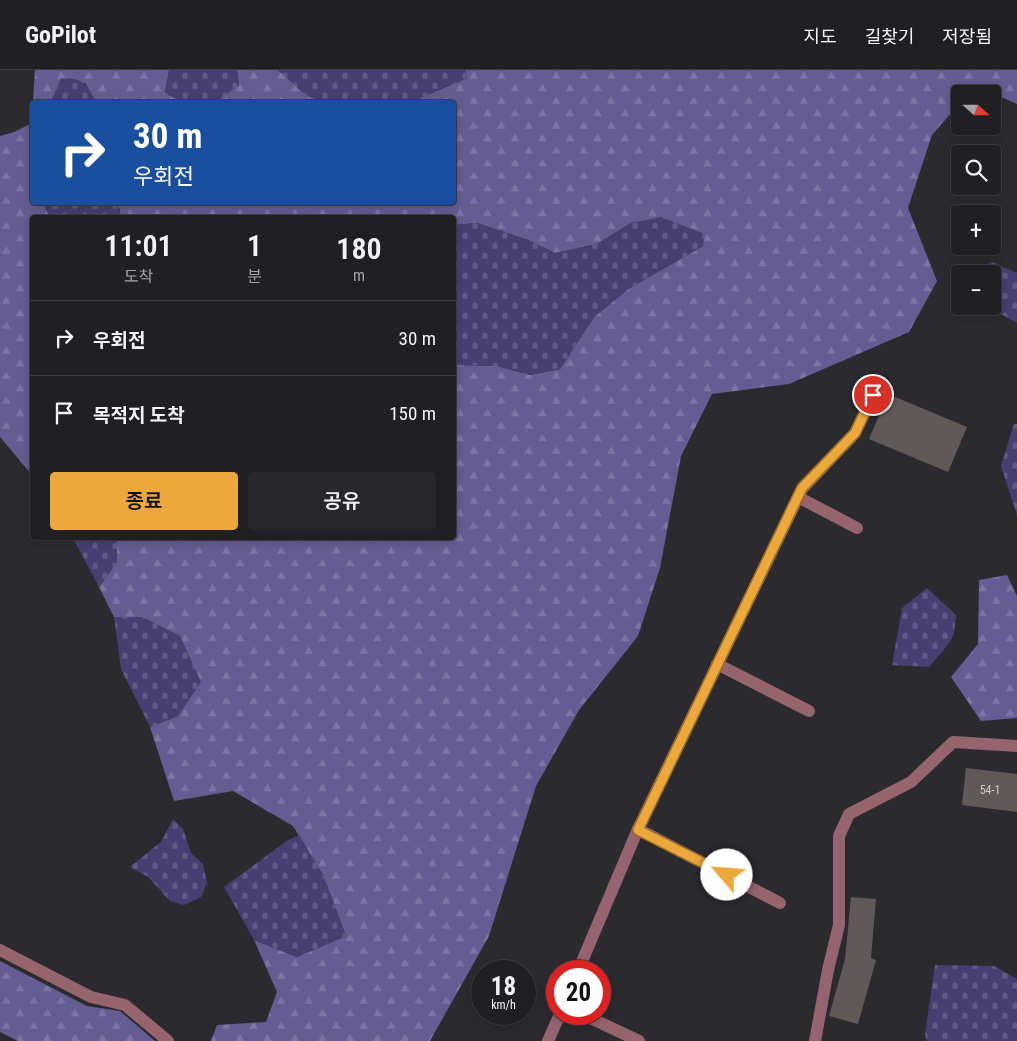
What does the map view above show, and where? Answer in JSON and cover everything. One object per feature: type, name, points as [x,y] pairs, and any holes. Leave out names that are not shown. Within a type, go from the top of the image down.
[{"type":"street","points":[[583,960],[638,830],[802,488],[855,433],[873,395]]},
{"type":"street","points":[[798,497],[857,528]]},
{"type":"street","points":[[717,664],[809,711]]},
{"type":"street","points":[[815,1041],[838,924],[839,836],[850,814],[912,782],[953,742],[1017,746]]},
{"type":"street","points":[[638,830],[780,903]]},
{"type":"street","points":[[0,950],[91,997],[125,1006],[168,1041]]},
{"type":"street","points":[[548,1041],[555,1025]]},
{"type":"street","points":[[605,1025],[639,1041]]},
{"type":"green space","points":[[35,70],[169,70],[165,93],[239,86],[237,70],[278,70],[306,95],[320,100],[95,100],[85,83],[52,100],[33,100]]},
{"type":"green space","points":[[169,70],[237,70],[239,85],[219,100],[181,100],[165,94]]},
{"type":"green space","points":[[278,70],[465,70],[467,78],[416,100],[320,100],[306,95]]},
{"type":"green space","points":[[465,70],[1017,70],[1017,104],[1001,97],[1001,85],[951,85],[951,113],[932,135],[908,208],[937,281],[909,332],[789,384],[712,394],[681,456],[660,568],[638,636],[579,710],[536,786],[489,936],[476,960],[471,960],[471,968],[430,1041],[211,1041],[217,1025],[266,1022],[277,992],[254,940],[297,957],[346,936],[323,875],[293,826],[233,791],[174,801],[150,727],[178,716],[143,617],[114,617],[99,587],[117,562],[117,540],[456,540],[456,365],[497,366],[530,375],[560,369],[594,317],[628,289],[703,246],[631,223],[597,244],[555,253],[528,240],[477,223],[456,225],[456,215],[119,215],[120,209],[116,205],[456,205],[456,100],[416,100],[467,78]]},
{"type":"green space","points":[[61,78],[80,81],[86,86],[95,100],[52,100]]},
{"type":"green space","points":[[30,124],[30,205],[44,205],[49,215],[30,215],[30,473],[0,437],[0,136]]},
{"type":"green space","points":[[44,205],[116,205],[120,209],[119,215],[49,215]]},
{"type":"green space","points":[[661,217],[705,234],[703,246],[628,289],[594,317],[560,369],[530,375],[497,366],[456,365],[456,225],[477,223],[528,240],[555,253],[597,244],[631,223]]},
{"type":"green space","points":[[992,262],[999,265],[984,265]]},
{"type":"green space","points":[[1001,266],[1017,273],[1017,323],[1001,314]]},
{"type":"green space","points":[[1014,424],[1017,424],[1017,515],[1001,466]]},
{"type":"green space","points":[[74,540],[117,540],[117,562],[99,587]]},
{"type":"green space","points":[[1007,575],[1017,596],[1017,718],[981,721],[951,677],[978,644],[979,580]]},
{"type":"green space","points":[[927,588],[956,615],[954,634],[947,646],[929,667],[892,665],[902,608]]},
{"type":"green space","points":[[114,617],[143,617],[180,636],[201,682],[178,716],[150,727],[121,669]]},
{"type":"green space","points":[[173,819],[183,829],[191,853],[203,864],[207,883],[201,897],[184,905],[170,901],[148,877],[130,867],[161,842]]},
{"type":"green space","points":[[299,835],[323,875],[346,936],[297,957],[254,940],[224,887],[288,840]]},
{"type":"green space","points":[[0,961],[87,1006],[120,1011],[155,1041],[18,1041],[0,1032]]},
{"type":"green space","points":[[935,965],[994,966],[1017,979],[1017,1041],[927,1041],[925,1035]]},
{"type":"building","points":[[888,394],[967,427],[948,472],[869,439]]},
{"type":"building","points":[[966,768],[1017,774],[1017,812],[962,805]]},
{"type":"building","points":[[851,897],[876,899],[871,958],[876,960],[858,1024],[829,1016],[845,959]]},
{"type":"route","points":[[727,875],[638,830],[802,488],[855,433],[873,395]]}]
